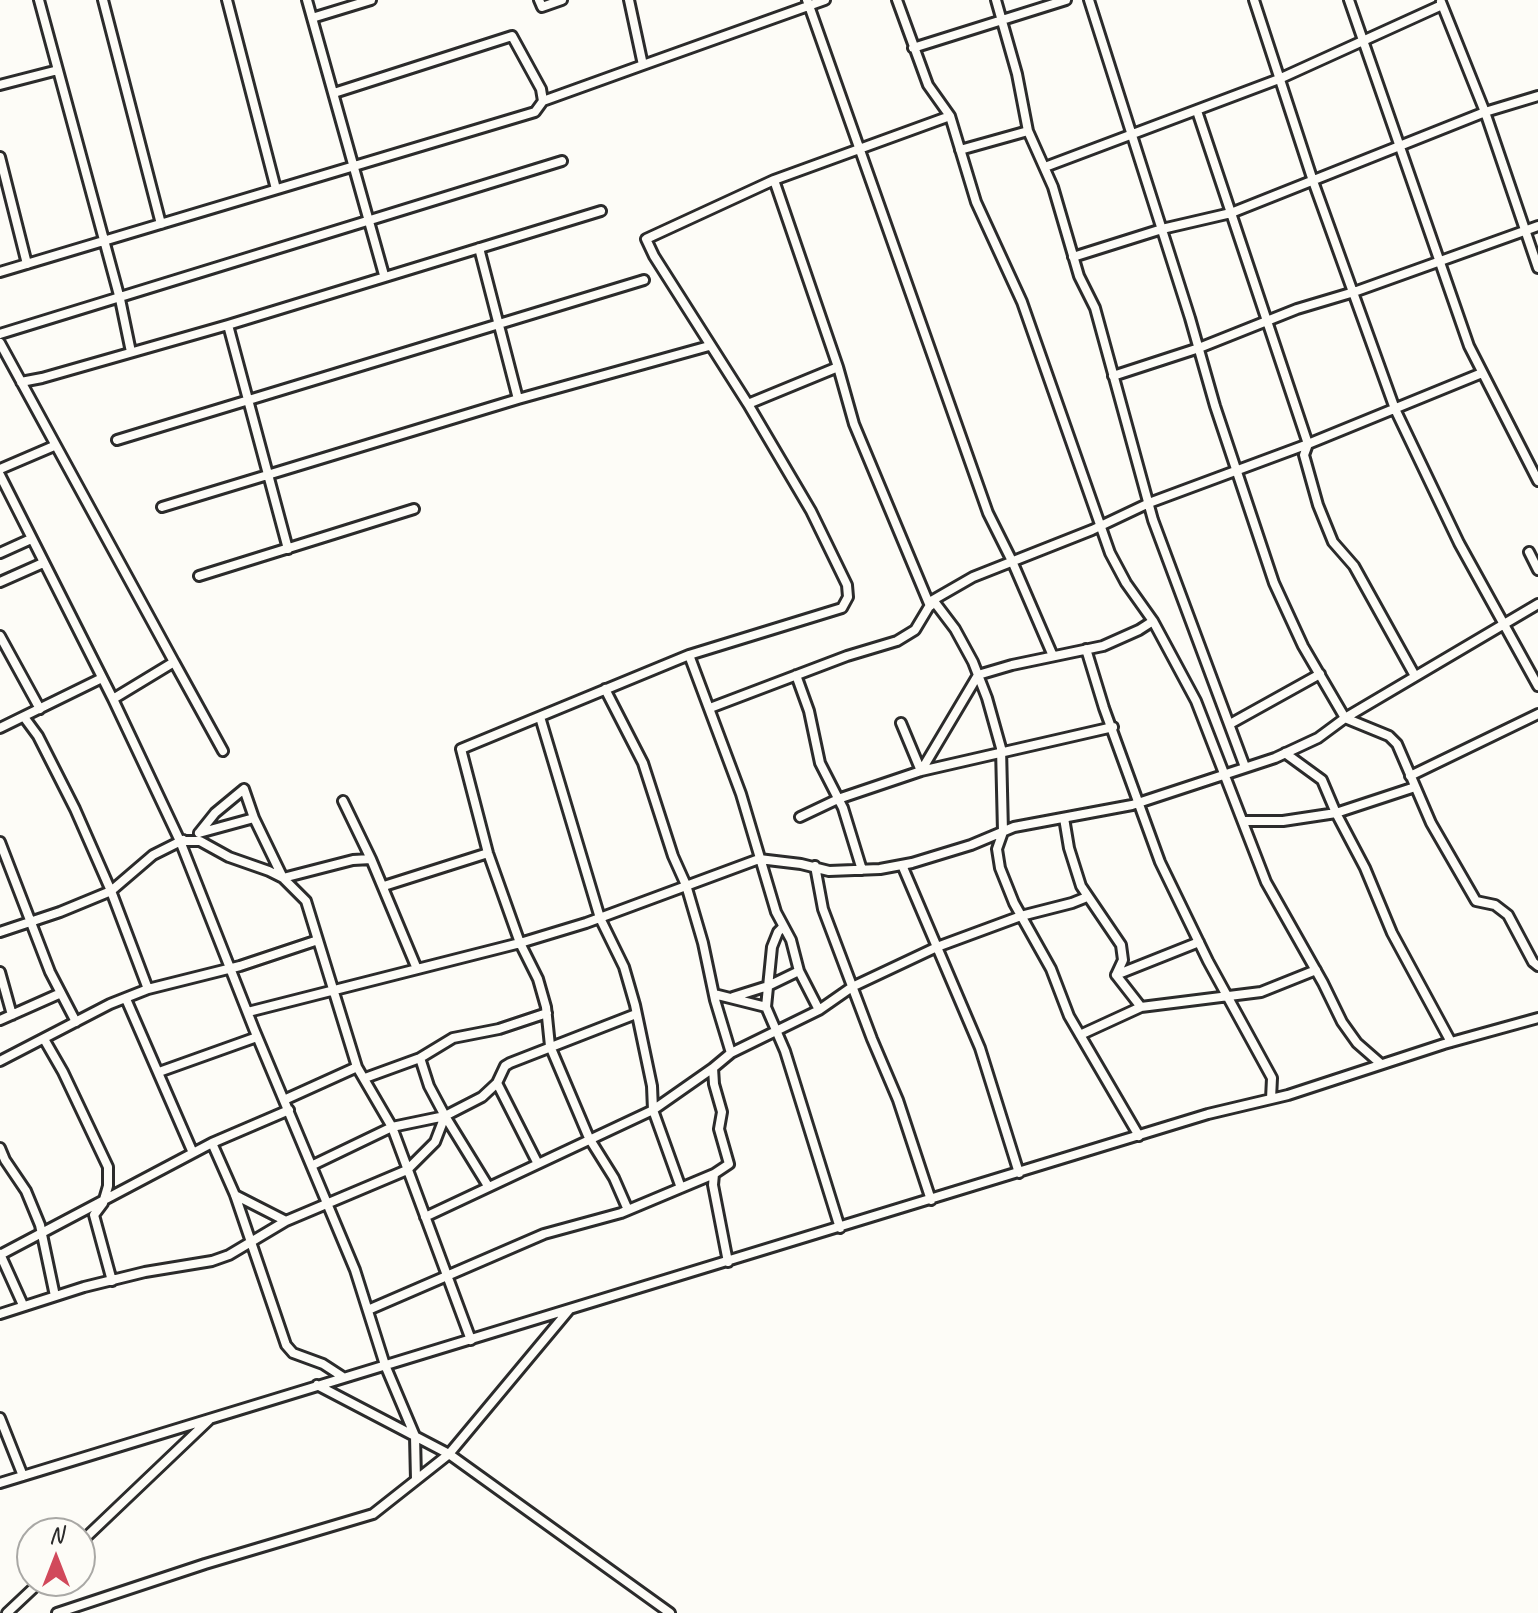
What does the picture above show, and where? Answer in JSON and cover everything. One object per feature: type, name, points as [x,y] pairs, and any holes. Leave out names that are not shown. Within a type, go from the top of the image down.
[{"type":"street","points":[[39,0],[120,299],[131,352]]},
{"type":"street","points":[[103,0],[161,224]]},
{"type":"street","points":[[227,0],[276,189]]},
{"type":"street","points":[[307,0],[384,275]]},
{"type":"street","points":[[312,18],[371,0]]},
{"type":"street","points":[[539,0],[542,7],[562,0]]},
{"type":"street","points":[[629,0],[643,65]]},
{"type":"street","points":[[0,272],[535,112],[543,101],[808,2],[825,0]]},
{"type":"street","points":[[897,0],[928,85],[950,116],[976,202],[1022,302],[1083,470],[1099,526],[1120,573],[1153,621],[1196,701],[1266,882],[1342,1022],[1357,1043],[1381,1064]]},
{"type":"street","points":[[996,0],[1028,131],[1036,154],[1045,167],[1073,257],[1095,308],[1149,503],[1245,767]]},
{"type":"street","points":[[913,48],[1066,0]]},
{"type":"street","points":[[1089,0],[1274,583],[1345,718],[1389,736],[1397,744],[1431,823],[1476,901],[1495,905],[1508,915],[1538,966]]},
{"type":"street","points":[[1254,0],[1313,181],[1395,409],[1459,543],[1538,686]]},
{"type":"street","points":[[1349,0],[1469,346],[1538,481]]},
{"type":"street","points":[[808,2],[988,513],[1053,656]]},
{"type":"street","points":[[1045,167],[1279,79],[1442,3],[1485,112],[1538,268]]},
{"type":"street","points":[[334,93],[512,36],[541,89],[543,101]]},
{"type":"street","points":[[0,85],[58,70]]},
{"type":"street","points":[[1073,257],[1162,229],[1231,213],[1485,112],[1538,96]]},
{"type":"street","points":[[1197,111],[1308,444],[1305,462],[1333,542],[1354,566],[1415,676]]},
{"type":"street","points":[[628,1210],[614,1178],[589,1138],[550,1046],[547,1013],[538,979],[520,943],[488,853],[461,749],[689,655],[842,608],[848,597],[847,585],[811,511],[646,239],[774,180],[950,116]]},
{"type":"street","points":[[960,150],[1028,131]]},
{"type":"street","points":[[0,157],[27,264]]},
{"type":"street","points":[[0,334],[562,161]]},
{"type":"street","points":[[774,180],[838,367],[854,424],[931,603],[955,629],[987,698],[1002,753],[1003,832],[997,849],[1000,868],[1080,1035],[1139,1136]]},
{"type":"street","points":[[21,382],[228,325],[601,211]]},
{"type":"street","points":[[1113,376],[1538,226]]},
{"type":"street","points":[[479,248],[518,399]]},
{"type":"street","points":[[117,440],[644,280]]},
{"type":"street","points":[[228,325],[288,549]]},
{"type":"street","points":[[0,343],[223,751]]},
{"type":"street","points":[[162,507],[518,399],[709,346]]},
{"type":"street","points":[[748,404],[838,367]]},
{"type":"street","points":[[710,708],[897,641],[915,630],[931,603],[973,577],[1149,503],[1308,444],[1482,373]]},
{"type":"street","points":[[54,446],[0,472],[180,841],[257,1037],[355,1270],[385,1365],[415,1436],[416,1480]]},
{"type":"street","points":[[199,576],[414,509]]},
{"type":"street","points":[[0,553],[31,539]]},
{"type":"street","points":[[1529,552],[1538,570]]},
{"type":"street","points":[[0,582],[43,563]]},
{"type":"street","points":[[248,1012],[520,943],[600,918],[759,859],[815,866],[829,871],[902,865],[971,845],[1014,827],[1139,803],[1285,753],[1318,738],[1345,718],[1538,604]]},
{"type":"street","points":[[921,771],[978,675],[1103,646],[1153,621]]},
{"type":"street","points":[[0,636],[40,709]]},
{"type":"street","points":[[1086,649],[1160,862],[1272,1078],[1271,1099]]},
{"type":"street","points":[[689,655],[741,794],[782,928],[791,940],[799,971],[819,1010]]},
{"type":"street","points":[[113,699],[174,662]]},
{"type":"street","points":[[1230,724],[1320,674]]},
{"type":"street","points":[[796,675],[809,711],[820,763],[853,835],[862,870]]},
{"type":"street","points":[[0,728],[102,678]]},
{"type":"street","points":[[605,689],[643,763],[673,856],[686,885],[731,1053]]},
{"type":"street","points":[[1410,776],[1538,714]]},
{"type":"street","points":[[24,717],[38,736],[75,809],[111,891],[148,989]]},
{"type":"street","points":[[540,717],[600,918],[624,967],[652,1086],[653,1110],[681,1188]]},
{"type":"street","points":[[901,723],[921,771]]},
{"type":"street","points":[[800,817],[838,799],[921,771],[1113,727]]},
{"type":"street","points":[[1285,753],[1322,780],[1365,868],[1392,933],[1451,1042]]},
{"type":"street","points":[[1243,821],[1283,821],[1336,813],[1415,787]]},
{"type":"street","points":[[199,833],[215,813],[244,789],[254,818],[283,878],[306,901],[357,1067],[392,1127],[471,1340]]},
{"type":"street","points":[[343,801],[384,886],[417,969]]},
{"type":"street","points":[[0,932],[111,891],[153,855],[180,841],[254,818]]},
{"type":"street","points":[[1064,818],[1069,848],[1081,886],[1121,945],[1123,960],[1116,975]]},
{"type":"street","points":[[180,841],[200,841],[229,857],[283,878],[353,860],[371,859]]},
{"type":"street","points":[[0,842],[30,923],[76,1022]]},
{"type":"street","points":[[384,886],[488,853]]},
{"type":"street","points":[[902,865],[980,1048],[1019,1173]]},
{"type":"street","points":[[815,866],[823,909],[898,1100],[931,1200]]},
{"type":"street","points":[[425,1217],[653,1110],[731,1053],[819,1010],[852,987],[937,947],[1021,916],[1087,897]]},
{"type":"street","points":[[782,928],[772,947],[766,1007],[785,1051],[840,1228]]},
{"type":"street","points":[[0,1061],[110,1004],[148,989],[231,968],[318,940]]},
{"type":"street","points":[[1116,975],[1199,942]]},
{"type":"street","points":[[1080,1035],[1141,1007],[1261,992],[1316,970]]},
{"type":"street","points":[[732,998],[799,971]]},
{"type":"street","points":[[0,972],[12,1015]]},
{"type":"street","points":[[1116,975],[1141,1007]]},
{"type":"street","points":[[0,1020],[61,993]]},
{"type":"street","points":[[714,994],[766,1007]]},
{"type":"street","points":[[126,999],[193,1153]]},
{"type":"street","points":[[365,1078],[420,1058],[453,1038],[499,1029],[547,1013]]},
{"type":"street","points":[[313,1165],[392,1127],[445,1116],[482,1097],[497,1083],[505,1066],[636,1014]]},
{"type":"street","points":[[0,1483],[1139,1136],[1538,1018]]},
{"type":"street","points":[[159,1072],[257,1037]]},
{"type":"street","points":[[44,1039],[108,1167],[108,1186],[103,1203],[94,1215],[112,1281]]},
{"type":"street","points":[[420,1058],[429,1086],[488,1186]]},
{"type":"street","points":[[284,1100],[357,1067]]},
{"type":"street","points":[[368,1310],[446,1274],[555,1230],[628,1210],[714,1174],[729,1164],[719,1129],[722,1112],[713,1068]]},
{"type":"street","points":[[497,1083],[537,1162]]},
{"type":"street","points":[[23,1305],[0,1254],[103,1203],[212,1143],[289,1110]]},
{"type":"street","points":[[0,1314],[145,1272],[212,1261],[229,1255],[286,1221],[407,1170],[435,1142],[445,1116]]},
{"type":"street","points":[[212,1143],[235,1195],[286,1345],[293,1353],[323,1364],[343,1377]]},
{"type":"street","points":[[0,1148],[26,1191],[43,1233],[55,1296]]},
{"type":"street","points":[[714,1174],[713,1185],[728,1262]]},
{"type":"street","points":[[235,1195],[286,1221]]},
{"type":"street","points":[[57,1613],[205,1564],[373,1514],[449,1454],[570,1309]]},
{"type":"street","points":[[317,1385],[449,1454],[670,1613]]},
{"type":"street","points":[[96,1528],[213,1417]]},
{"type":"street","points":[[0,1418],[23,1476]]},
{"type":"street","points":[[7,1613],[24,1597]]}]
